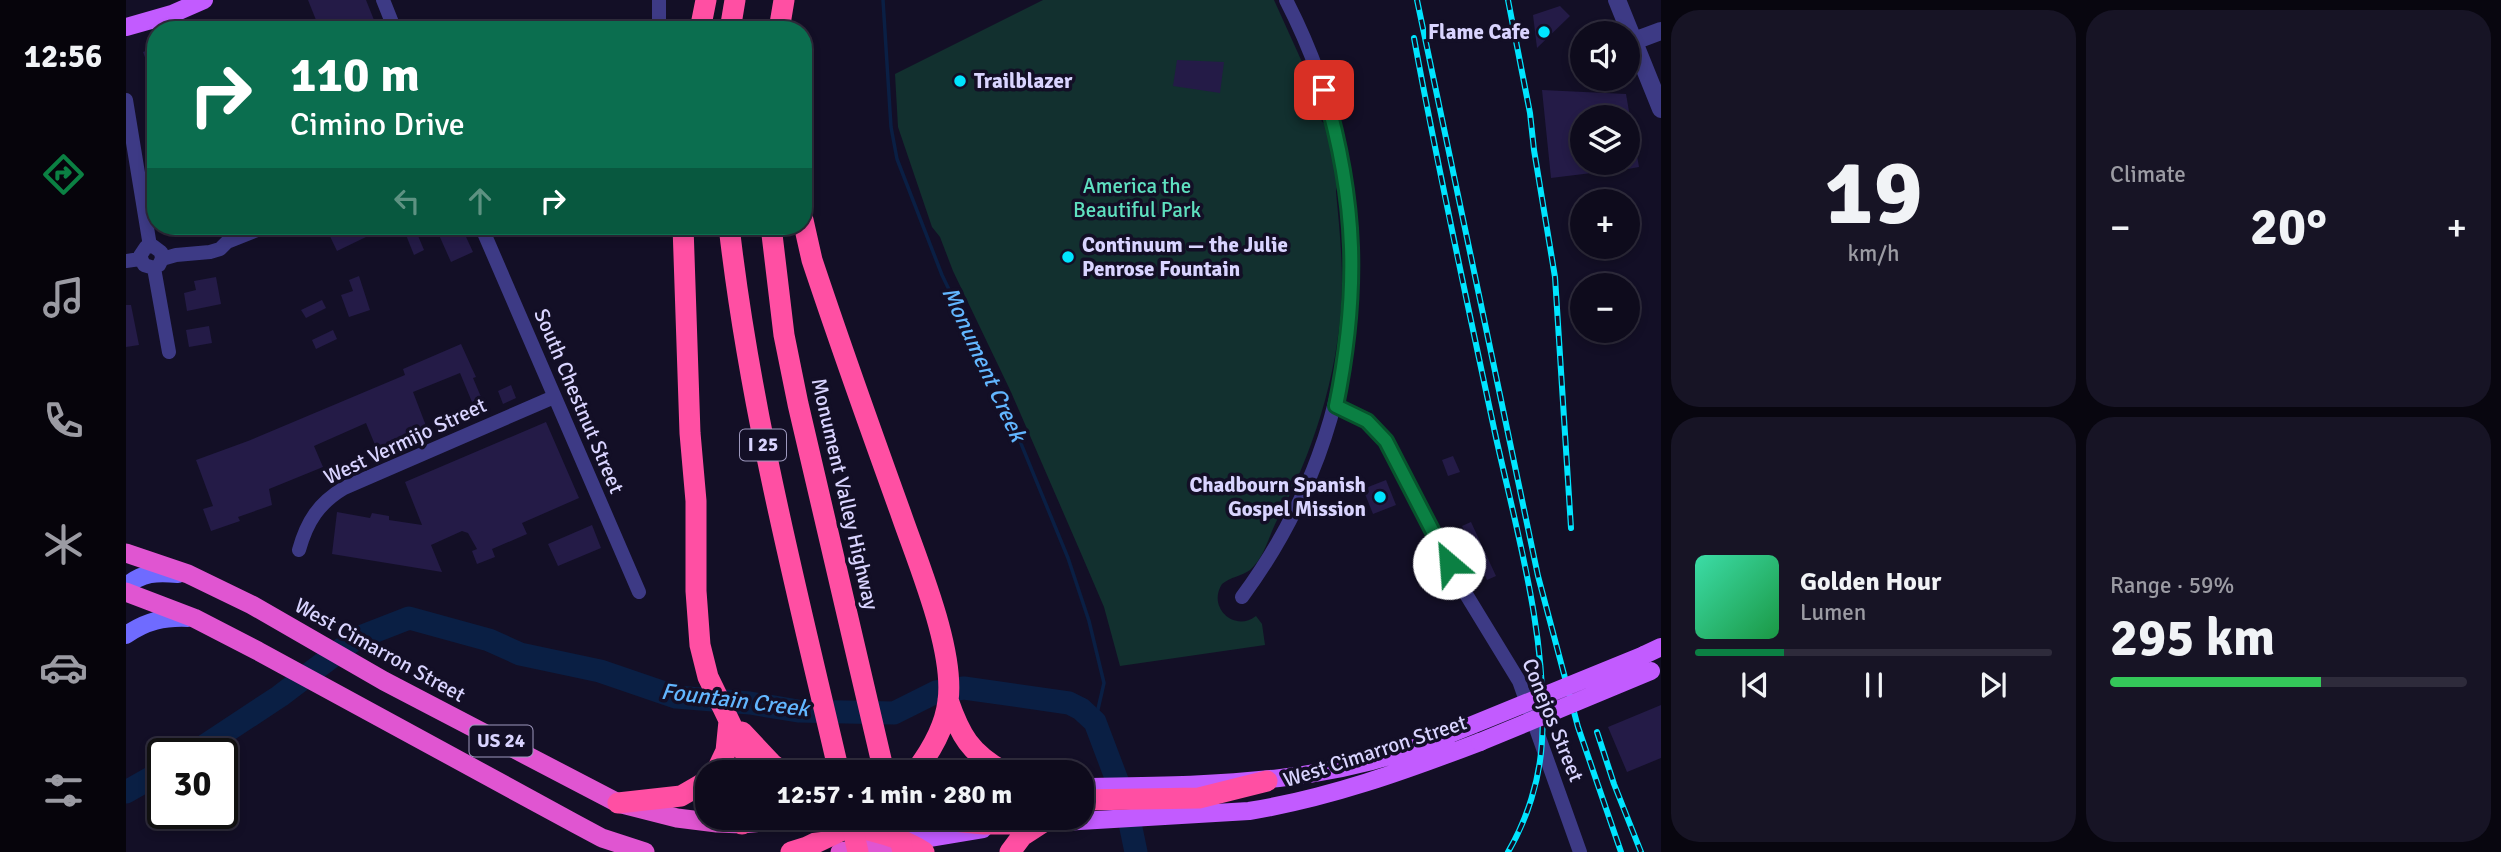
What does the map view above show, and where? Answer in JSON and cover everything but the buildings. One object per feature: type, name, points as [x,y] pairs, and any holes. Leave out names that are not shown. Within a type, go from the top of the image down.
[{"type":"highway","points":[[702,21],[706,0]]},
{"type":"highway","points":[[731,21],[734,0]]},
{"type":"highway","points":[[781,21],[787,0]]},
{"type":"highway","points":[[787,0],[788,21]]},
{"type":"highway","points":[[683,235],[700,645],[708,677],[748,760]]},
{"type":"highway","name":"I 25","points":[[730,235],[744,343],[757,416],[836,760]]},
{"type":"highway","name":"Monument Valley Highway","points":[[772,235],[784,335],[881,760]]},
{"type":"highway","points":[[806,235],[829,312],[922,575],[944,648],[949,681],[948,700],[939,733],[924,760]]},
{"type":"highway","name":"West Cimarron Street","points":[[126,553],[188,575],[252,605],[384,681],[618,803],[677,818],[695,819]]},
{"type":"highway","name":"US 24","points":[[126,589],[194,618],[258,651],[602,838],[645,852]]},
{"type":"highway","points":[[948,700],[961,733],[976,753],[986,760]]},
{"type":"highway","points":[[722,760],[736,734]]},
{"type":"highway","points":[[736,734],[767,760]]},
{"type":"highway","points":[[1094,799],[1198,792],[1267,781]]},
{"type":"highway","points":[[618,803],[681,796],[695,788]]},
{"type":"highway","points":[[791,852],[807,847],[838,830]]},
{"type":"highway","points":[[858,830],[862,851]]},
{"type":"highway","name":"US 24","points":[[880,830],[924,852]]},
{"type":"highway","points":[[1010,852],[1028,830]]},
{"type":"highway","points":[[840,852],[862,851],[897,837]]},
{"type":"main road","points":[[126,27],[169,7],[204,0]]},
{"type":"main road","points":[[126,589],[138,578],[150,573],[188,575]]},
{"type":"main road","points":[[126,635],[138,626],[156,619],[194,618]]},
{"type":"main road","name":"West Cimarron Street","points":[[1094,820],[1249,811],[1339,791],[1479,742],[1652,664],[1661,647]]},
{"type":"main road","name":"West Cimarron Street","points":[[1267,781],[1317,774],[1377,760],[1652,664]]},
{"type":"main road","points":[[1094,788],[1198,792]]},
{"type":"main road","name":"West Cimarron Street","points":[[897,837],[970,830]]},
{"type":"street","points":[[383,0],[391,21]]},
{"type":"street","points":[[659,0],[659,21]]},
{"type":"street","points":[[1242,597],[1299,503],[1336,406],[1351,299],[1352,259],[1348,198],[1341,157],[1324,90],[1298,23],[1286,0]]},
{"type":"street","points":[[1616,0],[1625,21]]},
{"type":"street","points":[[1640,38],[1661,31]]},
{"type":"street","points":[[1640,55],[1661,109]]},
{"type":"street","points":[[126,100],[147,208]]},
{"type":"street","points":[[152,235],[169,352]]},
{"type":"street","points":[[133,260],[141,252],[176,255],[210,252],[244,235]]},
{"type":"street","name":"South Chestnut Street","points":[[485,235],[639,592]]},
{"type":"street","name":"West Vermijo Street","points":[[299,550],[304,531],[316,510],[344,488],[554,397]]},
{"type":"street","name":"Conejos Street","points":[[1336,406],[1367,421],[1386,441],[1461,586],[1519,681],[1580,852]]},
{"type":"green space","name":"America the Beautiful Park","points":[[1043,0],[1274,0],[1307,73],[1322,122],[1329,125],[1340,173],[1336,192],[1342,283],[1337,344],[1324,405],[1304,463],[1263,552],[1250,570],[1222,584],[1218,593],[1220,609],[1225,615],[1239,621],[1256,616],[1262,624],[1265,645],[1120,666],[1104,607],[1011,392],[953,271],[940,237],[932,227],[898,127],[895,74]]},
{"type":"waterway","name":"Monument Creek","points":[[883,0],[891,127],[897,159],[942,275],[1008,412],[1068,558],[1089,621],[1104,683],[1095,722]]},
{"type":"waterway","name":"Fountain Creek","points":[[216,738],[280,696],[355,639],[409,618],[489,640],[520,654],[600,671],[676,697],[750,703],[798,711],[894,713],[936,692],[964,688],[1069,703],[1081,709],[1095,722],[1126,804],[1136,852]]},
{"type":"waterway","name":"Fountain Creek","points":[[126,792],[147,780]]},
{"type":"railway","points":[[1417,0],[1538,576],[1578,727],[1621,852]]},
{"type":"railway","points":[[1508,0],[1530,113],[1555,277],[1571,528]]},
{"type":"railway","points":[[1414,38],[1453,236],[1536,625],[1543,702],[1539,770],[1527,813],[1508,852]]},
{"type":"railway","points":[[1597,732],[1641,852]]},
{"type":"place","name":"Flame Cafe","points":[[1544,32]]},
{"type":"place","name":"Trailblazer","points":[[960,81]]},
{"type":"place","name":"Continuum — the Julie Penrose Fountain","points":[[1068,257]]},
{"type":"place","name":"Chadbourn Spanish Gospel Mission","points":[[1380,497]]},
{"type":"route","points":[[1324,90],[1346,176],[1352,259],[1348,335],[1336,406],[1367,421],[1386,441],[1449,563]]}]
